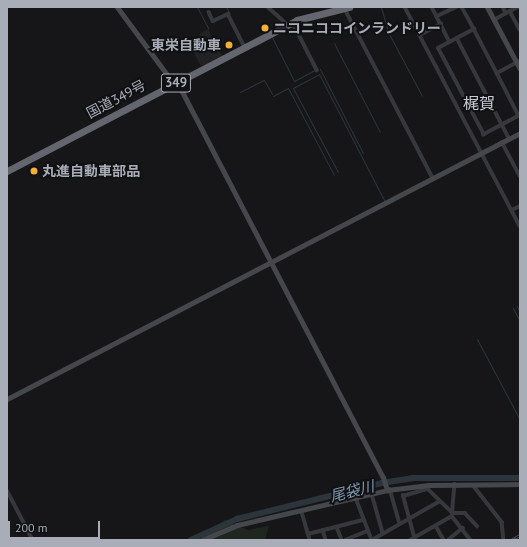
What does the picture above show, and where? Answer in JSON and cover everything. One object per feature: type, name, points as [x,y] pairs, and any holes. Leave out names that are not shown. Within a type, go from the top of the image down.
[{"type":"highway","name":"国道349号","points":[[7,171],[290,24],[313,14],[346,7]]},
{"type":"street","points":[[117,7],[176,83],[272,262],[384,479],[400,524]]},
{"type":"street","points":[[268,7],[290,24],[317,70]]},
{"type":"street","points":[[346,7],[433,178]]},
{"type":"street","points":[[405,7],[520,226]]},
{"type":"street","points":[[432,7],[450,42]]},
{"type":"street","points":[[437,16],[456,7]]},
{"type":"street","points":[[462,7],[474,29],[519,116],[484,135],[438,48],[474,29]]},
{"type":"street","points":[[487,7],[518,62],[520,69]]},
{"type":"street","points":[[503,7],[520,30]]},
{"type":"street","points":[[494,20],[518,7]]},
{"type":"street","points":[[209,12],[214,21],[228,14],[246,47]]},
{"type":"street","points":[[420,35],[441,24]]},
{"type":"street","points":[[457,38],[509,138]]},
{"type":"street","points":[[497,73],[518,62]]},
{"type":"street","points":[[451,96],[460,92]]},
{"type":"street","points":[[7,399],[520,133]]},
{"type":"street","points":[[502,142],[520,176]]},
{"type":"street","points":[[512,210],[520,206]]},
{"type":"street","points":[[202,540],[237,525],[302,512],[388,489],[455,484],[520,484]]},
{"type":"street","points":[[453,514],[455,484]]},
{"type":"street","points":[[473,485],[502,522],[504,540]]},
{"type":"street","points":[[428,487],[453,514],[471,540]]},
{"type":"street","points":[[415,539],[403,496],[428,487]]},
{"type":"street","points":[[7,490],[33,540]]},
{"type":"street","points":[[372,494],[383,533]]},
{"type":"street","points":[[356,498],[367,531],[372,540],[440,501]]},
{"type":"street","points":[[302,512],[310,540]]},
{"type":"street","points":[[410,540],[415,539],[453,514],[465,513],[476,526]]},
{"type":"street","points":[[308,534],[363,520]]},
{"type":"street","points":[[436,526],[444,540]]},
{"type":"street","points":[[337,527],[342,540]]},
{"type":"street","points":[[448,540],[463,528]]},
{"type":"street","points":[[323,530],[326,540]]},
{"type":"street","points":[[345,540],[355,538],[367,531]]},
{"type":"shaded area","points":[[208,29],[222,56],[201,66],[191,48],[203,42],[199,34]]},
{"type":"shaded area","points":[[225,520],[248,530],[269,526],[265,540],[203,540],[210,529]]},
{"type":"waterway","points":[[197,7],[208,28]]},
{"type":"waterway","points":[[226,7],[229,12]]},
{"type":"waterway","points":[[313,7],[323,7]]},
{"type":"waterway","points":[[381,7],[388,32],[422,96]]},
{"type":"waterway","points":[[272,37],[294,81],[315,70]]},
{"type":"waterway","points":[[334,43],[380,132]]},
{"type":"waterway","points":[[320,69],[363,153]]},
{"type":"waterway","points":[[338,172],[293,88],[319,74],[384,200]]},
{"type":"waterway","points":[[240,92],[264,80],[272,94]]},
{"type":"waterway","points":[[273,96],[288,88],[334,175]]},
{"type":"waterway","points":[[517,306],[520,313]]},
{"type":"waterway","points":[[513,308],[520,321]]},
{"type":"waterway","points":[[477,339],[520,420]]},
{"type":"waterway","name":"尾袋川","points":[[191,540],[237,519],[382,483],[412,478],[520,478]]},
{"type":"railway","points":[[511,540],[520,535]]},
{"type":"place","name":"ニコニココインランドリー","points":[[265,28]]},
{"type":"place","name":"東栄自動車","points":[[229,45]]},
{"type":"place","name":"丸進自動車部品","points":[[34,171]]},
{"type":"district","name":"梶賀","points":[[479,103]]}]
